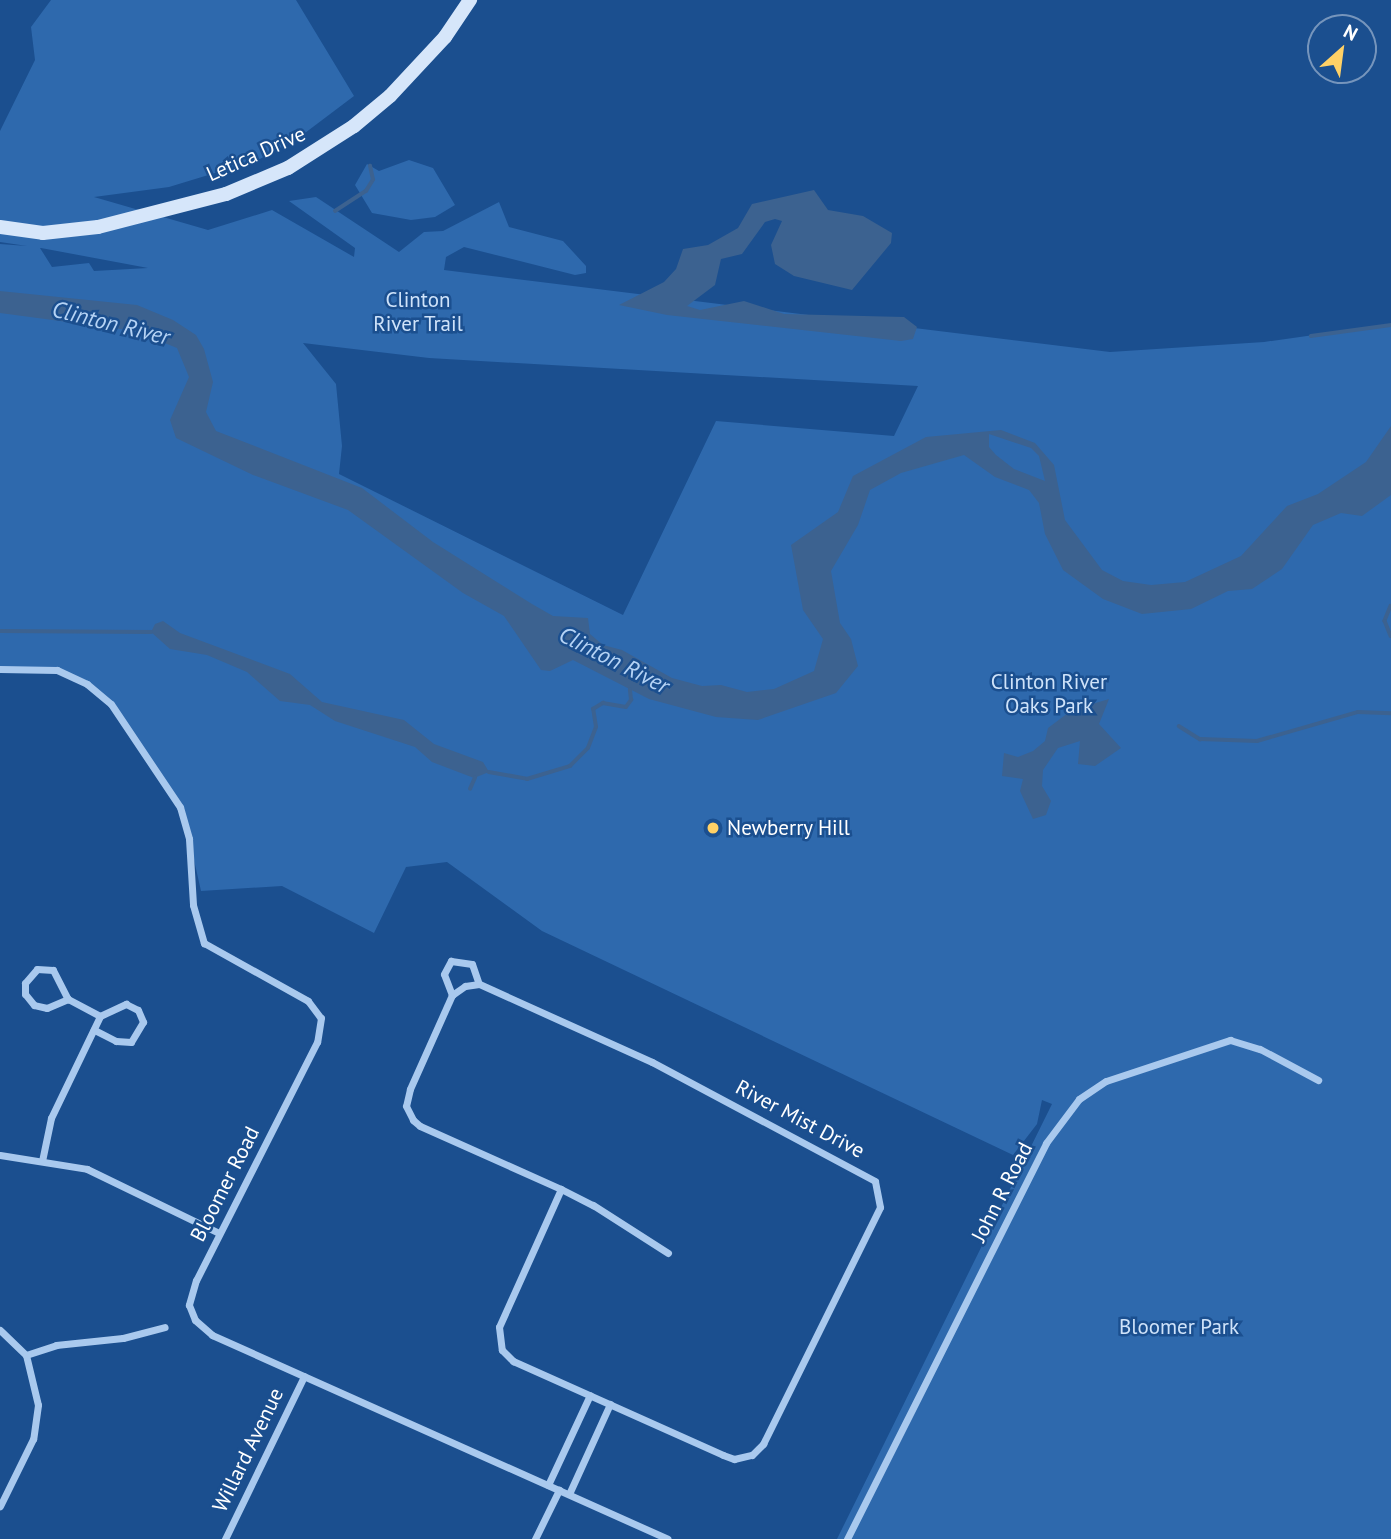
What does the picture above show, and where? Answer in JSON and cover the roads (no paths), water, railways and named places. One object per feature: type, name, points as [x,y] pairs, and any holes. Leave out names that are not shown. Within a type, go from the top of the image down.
[{"type":"street","name":"Letica Drive","points":[[0,227],[43,233],[110,224],[226,194],[288,168],[354,127],[390,96],[445,37],[470,0]]},
{"type":"street","name":"Bloomer Road","points":[[0,669],[57,670],[87,684],[111,704],[176,797],[189,838],[193,905],[204,943],[308,1001],[321,1018],[317,1042],[189,1297],[195,1320],[212,1335],[667,1539]]},
{"type":"street","name":"River Mist Drive","points":[[452,961],[472,964],[479,984],[678,1075],[858,1170],[879,1189],[880,1207],[757,1451],[734,1459],[513,1360],[498,1340],[499,1327],[561,1189],[420,1126],[409,1114],[410,1089],[452,995],[444,974],[452,961]]},
{"type":"street","points":[[68,999],[47,1007],[34,1005],[25,994],[25,983],[37,969],[48,968],[62,979],[68,999],[100,1016]]},
{"type":"street","points":[[452,995],[479,984]]},
{"type":"street","points":[[42,1161],[51,1118],[100,1016],[118,1004],[129,1004],[142,1016],[143,1028],[136,1038],[124,1042],[94,1030]]},
{"type":"street","name":"John R Road","points":[[847,1539],[1046,1143],[1079,1099],[1106,1081],[1230,1040],[1260,1049],[1318,1080]]},
{"type":"street","points":[[0,1155],[100,1174],[219,1233]]},
{"type":"street","points":[[561,1189],[610,1214],[668,1253]]},
{"type":"street","points":[[26,1355],[56,1345],[122,1338],[165,1326]]},
{"type":"street","points":[[0,1331],[26,1355],[38,1405],[37,1422],[0,1506]]},
{"type":"street","name":"Willard Avenue","points":[[225,1539],[303,1376]]},
{"type":"street","points":[[548,1485],[590,1395]]},
{"type":"street","points":[[569,1494],[610,1404]]},
{"type":"street","points":[[535,1539],[559,1490]]},
{"type":"water","points":[[814,190],[828,210],[863,216],[892,233],[891,243],[852,290],[794,276],[775,264],[771,245],[782,221],[775,219],[765,222],[742,254],[721,259],[715,285],[687,306],[700,310],[744,301],[784,314],[904,317],[917,327],[913,339],[901,341],[667,315],[619,305],[664,282],[676,269],[683,249],[708,245],[738,228],[752,204]]},
{"type":"water","name":"Clinton River","points":[[0,291],[137,305],[173,320],[196,335],[204,349],[213,382],[206,412],[216,431],[362,488],[433,542],[532,604],[553,616],[588,618],[590,634],[603,645],[622,650],[672,678],[702,686],[721,685],[747,692],[774,689],[814,671],[823,639],[803,610],[791,545],[838,512],[853,476],[926,437],[1001,430],[1035,443],[1054,465],[1065,520],[1102,570],[1123,581],[1151,585],[1185,582],[1241,556],[1287,506],[1318,494],[1366,462],[1391,426],[1391,495],[1362,516],[1341,513],[1313,525],[1282,569],[1252,589],[1228,591],[1191,609],[1142,614],[1103,599],[1063,570],[1045,534],[1039,503],[1029,490],[995,477],[964,455],[901,473],[870,490],[858,525],[831,571],[840,623],[851,639],[858,666],[836,693],[758,720],[716,717],[649,699],[573,660],[550,671],[541,670],[504,616],[463,593],[348,510],[253,475],[176,438],[170,420],[189,377],[177,348],[135,331],[0,313]],"holes":[[[989,434],[1031,448],[1039,456],[1045,481],[1014,469],[996,455],[989,447]]]},
{"type":"water","points":[[163,621],[180,633],[290,674],[322,702],[404,720],[434,744],[483,762],[489,772],[474,778],[432,762],[415,747],[335,721],[310,705],[280,701],[247,672],[207,655],[170,649],[151,632],[155,624]]},
{"type":"water","points":[[1109,699],[1099,724],[1121,748],[1095,766],[1078,764],[1080,741],[1058,748],[1043,770],[1042,786],[1051,801],[1046,815],[1033,819],[1020,791],[1023,779],[1002,776],[1004,753],[1018,757],[1033,751],[1045,741],[1048,728],[1072,710]]},
{"type":"waterway","points":[[335,211],[366,191],[373,180],[370,166]]},
{"type":"waterway","points":[[1311,336],[1391,325]]},
{"type":"waterway","points":[[1391,606],[1385,621],[1391,636]]},
{"type":"waterway","points":[[0,631],[151,632]]},
{"type":"waterway","name":"Clinton River","points":[[489,772],[527,779],[570,766],[588,748],[596,727],[593,709],[603,703],[626,707],[631,700],[630,690]]},
{"type":"waterway","points":[[1179,726],[1200,739],[1257,741],[1358,712],[1391,713]]},
{"type":"waterway","points":[[470,789],[475,778]]},
{"type":"place","name":"Newberry Hill","points":[[713,828]]},
{"type":"park label","name":"Clinton River Trail","points":[[418,312]]},
{"type":"park label","name":"Clinton River Oaks Park","points":[[1049,694]]},
{"type":"park label","name":"Bloomer Park","points":[[1179,1327]]}]
